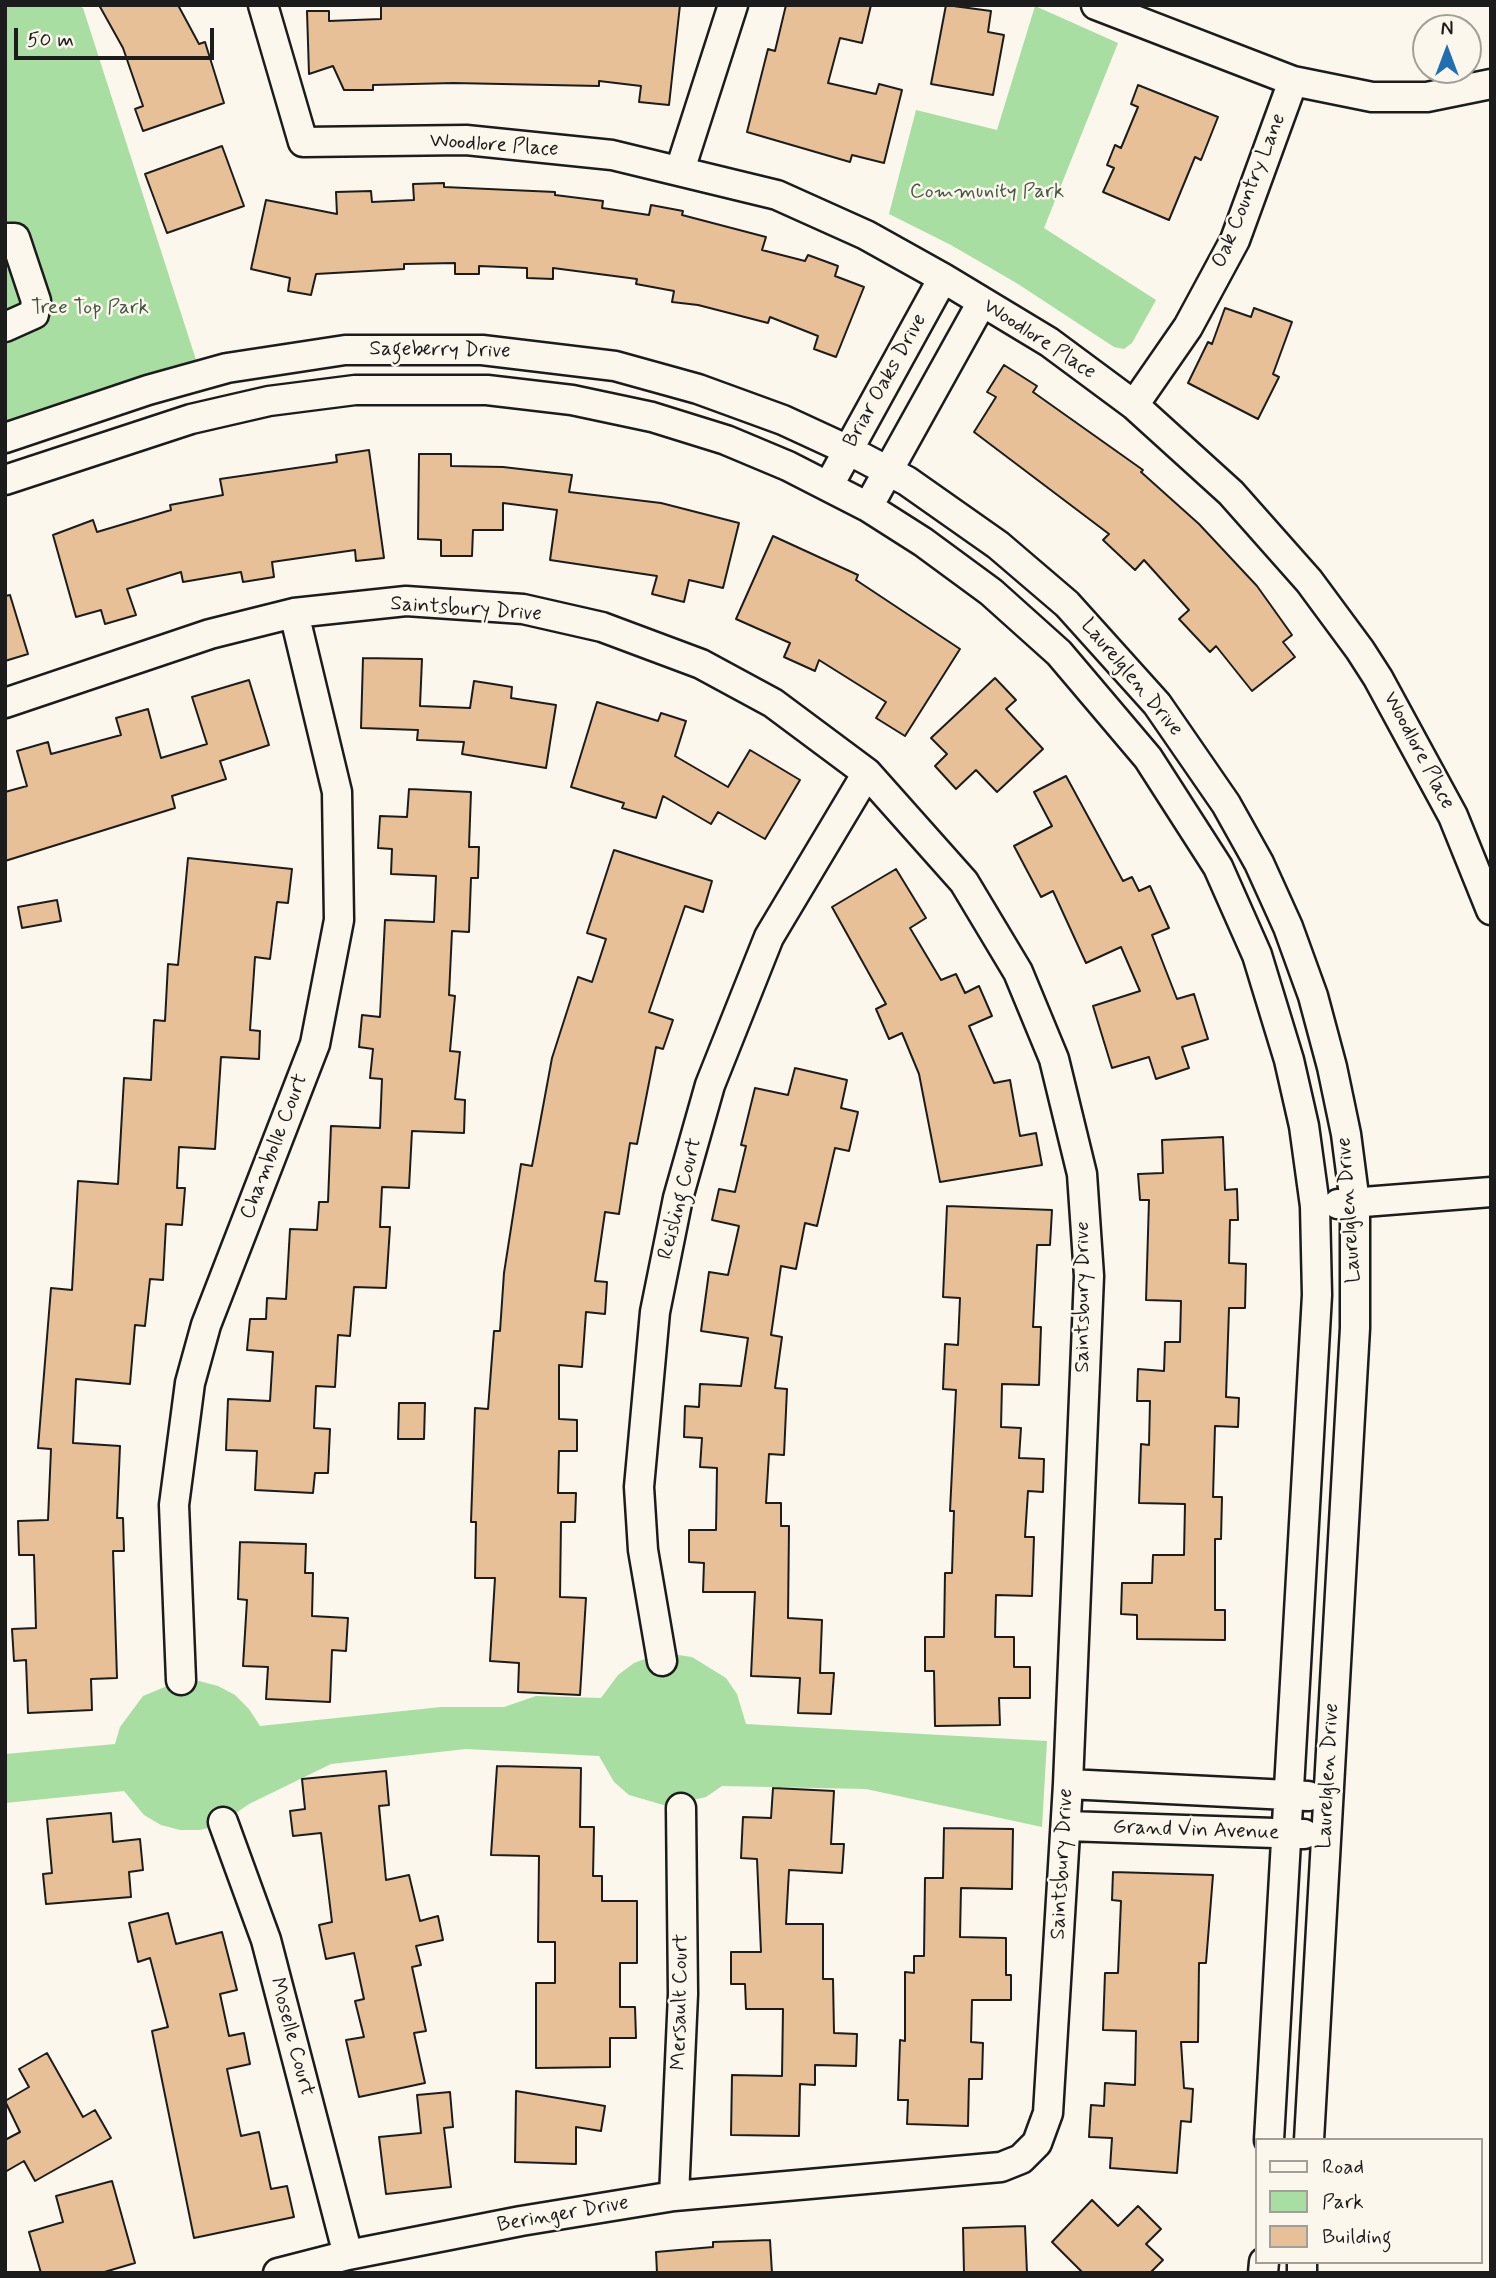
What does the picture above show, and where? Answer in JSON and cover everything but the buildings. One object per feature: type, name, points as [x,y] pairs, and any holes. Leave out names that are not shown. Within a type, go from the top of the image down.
[{"type":"street","name":"Woodlore Place","points":[[263,5],[303,142],[466,141],[612,155],[777,195],[866,235],[1049,342],[1134,405],[1231,493],[1309,581],[1378,678],[1453,816],[1491,910]]},
{"type":"street","points":[[680,170],[733,5]]},
{"type":"street","points":[[1096,5],[1293,81],[1372,97],[1427,97],[1491,84]]},
{"type":"street","name":"Oak Country Lane","points":[[1134,405],[1188,327],[1235,240],[1293,81]]},
{"type":"street","points":[[5,238],[15,238],[36,301],[34,314],[5,327]]},
{"type":"street","name":"Briar Oaks Drive","points":[[849,496],[869,460],[943,278]]},
{"type":"street","name":"Briar Oaks Drive","points":[[849,496],[869,460],[982,302]]},
{"type":"street","name":"Sageberry Drive","points":[[5,438],[148,390],[238,366],[345,349],[422,348],[526,353],[615,366],[739,404],[869,460]]},
{"type":"street","name":"Sageberry Drive","points":[[5,480],[178,422],[269,401],[355,390],[446,388],[530,394],[652,417],[726,440],[849,496]]},
{"type":"street","name":"Laurelglen Drive","points":[[869,460],[988,537],[1075,612],[1157,704],[1226,804],[1275,897],[1312,996],[1339,1098],[1354,1203],[1356,1293],[1309,2138]]},
{"type":"street","name":"Laurelglen Drive","points":[[849,496],[956,564],[1059,653],[1121,723],[1176,797],[1233,896],[1266,983],[1294,1083],[1315,1206],[1317,1295],[1269,2138]]},
{"type":"street","name":"Saintsbury Drive","points":[[5,703],[210,634],[294,612],[406,601],[523,609],[603,627],[701,664],[773,703],[867,773],[964,882],[1018,972],[1054,1059],[1082,1174],[1089,1276],[1066,1826],[1048,2113],[1037,2143],[1021,2159],[1001,2167],[851,2179]]},
{"type":"street","name":"Chambolle Court","points":[[181,1680],[174,1504],[190,1383],[206,1325],[314,1044],[339,919],[337,792],[294,612]]},
{"type":"street","name":"Reisling Court","points":[[662,1661],[643,1550],[639,1487],[655,1312],[678,1198],[710,1085],[769,937],[867,773]]},
{"type":"street","points":[[1315,1206],[1491,1192]]},
{"type":"street","name":"Grand Vin Avenue","points":[[1068,1784],[1328,1797]]},
{"type":"street","name":"Mersault Court","points":[[674,2196],[683,1994],[681,1808]]},
{"type":"street","name":"Moselle Court","points":[[223,1822],[266,1940],[348,2255]]},
{"type":"street","name":"Grand Vin Avenue","points":[[1066,1826],[1326,1835]]},
{"type":"street","name":"Beringer Drive","points":[[278,2273],[348,2255],[674,2196],[851,2179]]},
{"type":"green space","name":"Tree Top Park","points":[[5,5],[77,5],[83,8],[197,363],[5,427]]},
{"type":"green space","name":"Community Park","points":[[1035,6],[1118,43],[1044,228],[1156,300],[1132,343],[1124,349],[1114,347],[1018,284],[951,245],[889,214],[916,110],[997,130]]},
{"type":"green space","points":[[672,1654],[692,1657],[726,1678],[737,1694],[746,1724],[1047,1741],[1042,1827],[866,1789],[722,1786],[706,1797],[667,1806],[629,1795],[614,1782],[599,1756],[466,1749],[331,1764],[249,1804],[219,1825],[200,1830],[180,1830],[161,1825],[144,1815],[124,1791],[5,1803],[5,1754],[115,1744],[120,1727],[143,1696],[179,1681],[199,1681],[218,1686],[235,1695],[249,1709],[260,1726],[441,1707],[504,1707],[536,1696],[601,1698],[618,1675],[634,1663],[653,1656]]}]
